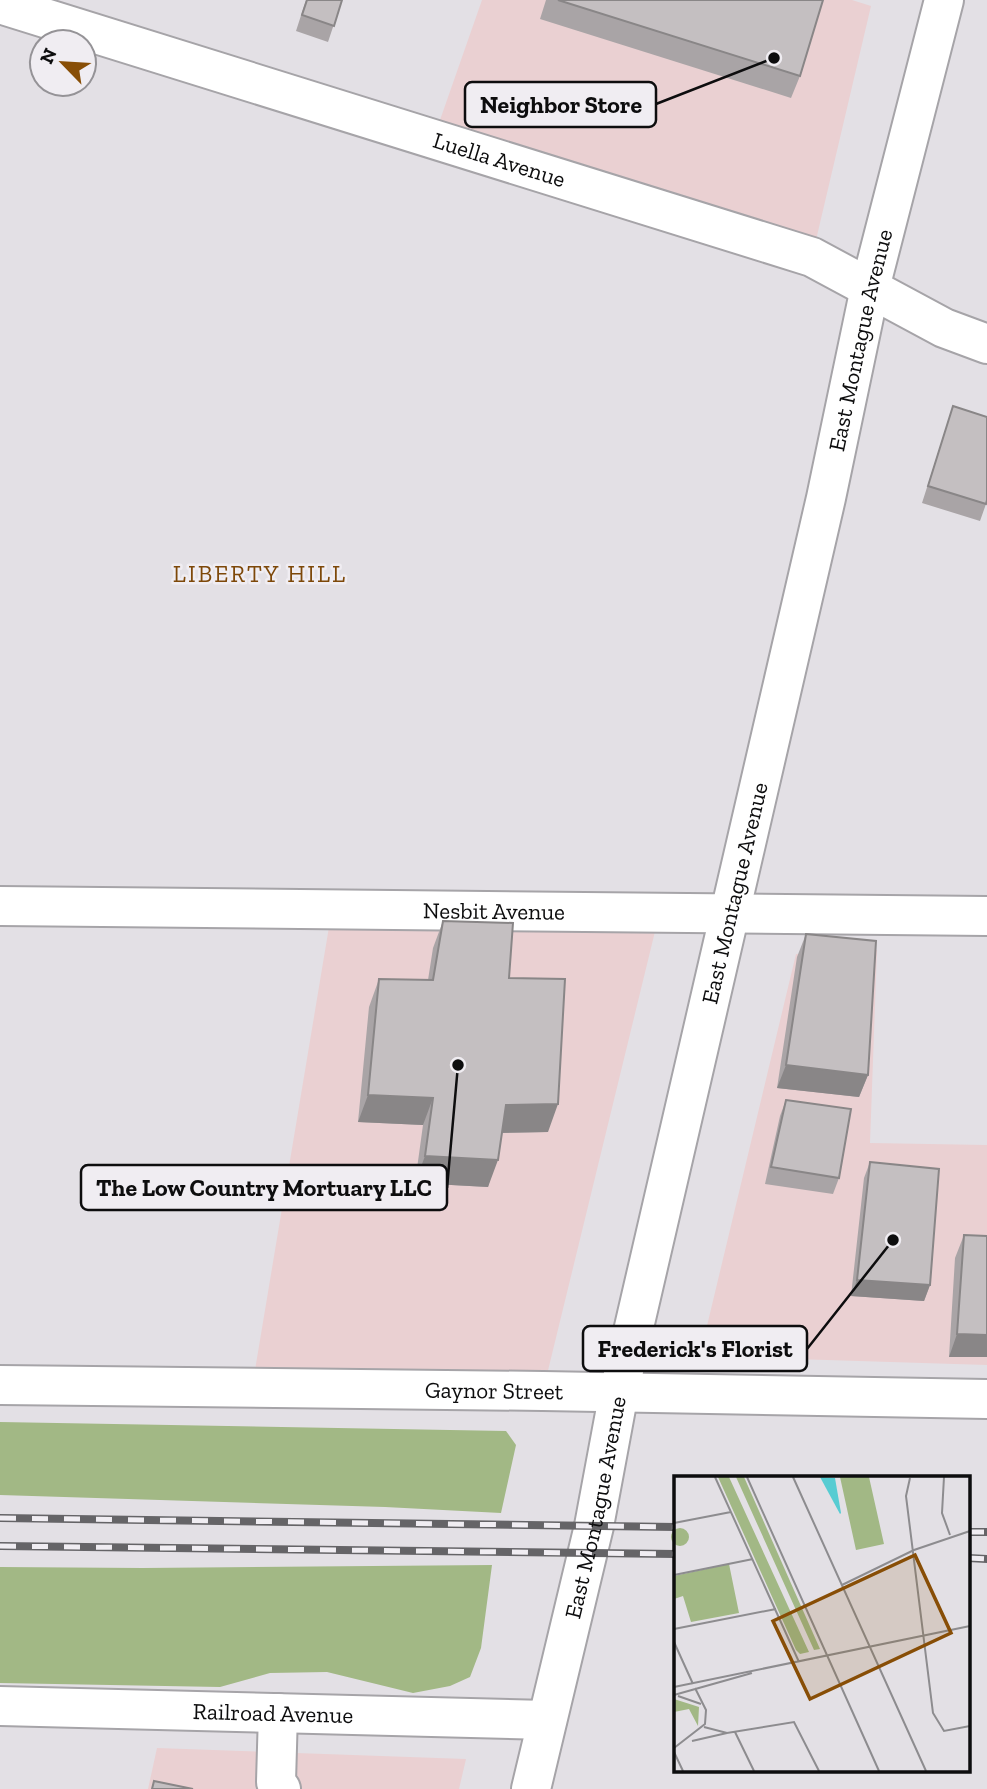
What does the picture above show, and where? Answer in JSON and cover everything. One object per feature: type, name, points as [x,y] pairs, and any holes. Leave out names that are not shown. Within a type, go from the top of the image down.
[{"type":"street","name":"East Montague Avenue","points":[[531,1789],[594,1526],[619,1392],[826,498],[870,288],[944,0]]},
{"type":"street","name":"Luella Avenue","points":[[0,4],[812,257],[944,328],[987,344]]},
{"type":"street","name":"Nesbit Avenue","points":[[0,906],[987,916]]},
{"type":"street","name":"Gaynor Street","points":[[0,1385],[987,1399]]},
{"type":"street","name":"Railroad Avenue","points":[[0,1706],[547,1720]]},
{"type":"street","points":[[278,1713],[275,1782],[281,1789]]},
{"type":"shaded area","points":[[482,0],[852,0],[871,6],[812,257],[433,140]]},
{"type":"shaded area","points":[[332,909],[660,911],[543,1391],[252,1388]]},
{"type":"shaded area","points":[[877,950],[870,1143],[987,1145],[987,1365],[702,1356],[796,954]]},
{"type":"shaded area","points":[[157,1748],[466,1759],[459,1789],[148,1789]]},
{"type":"green space","points":[[0,1422],[506,1431],[516,1445],[501,1513],[0,1495]]},
{"type":"green space","points":[[492,1565],[481,1648],[470,1677],[450,1686],[413,1693],[327,1672],[270,1673],[220,1687],[0,1683],[0,1567]]},
{"type":"building","points":[[307,0],[342,0],[334,26],[302,15]]},
{"type":"building","points":[[558,0],[823,0],[800,76]]},
{"type":"building","points":[[953,406],[987,417],[986,504],[928,486]]},
{"type":"building","points":[[443,921],[513,923],[509,978],[565,979],[558,1104],[506,1105],[498,1160],[425,1156],[433,1098],[368,1095],[379,979],[433,980]]},
{"type":"building","points":[[806,934],[876,941],[868,1075],[786,1065]]},
{"type":"building","points":[[786,1100],[851,1109],[839,1178],[771,1167]]},
{"type":"building","points":[[870,1162],[939,1169],[930,1285],[857,1280]]},
{"type":"building","points":[[964,1235],[987,1236],[987,1335],[957,1334]]},
{"type":"building","points":[[154,1781],[193,1789],[152,1789]]},
{"type":"railway","points":[[0,1518],[674,1527]]},
{"type":"railway","points":[[970,1532],[987,1532]]},
{"type":"railway","points":[[0,1546],[674,1554]]},
{"type":"railway","points":[[970,1558],[987,1559]]},
{"type":"place","name":"Neighbor Store","points":[[774,58]]},
{"type":"place","name":"The Low Country Mortuary LLC","points":[[458,1065]]},
{"type":"place","name":"Frederick's Florist","points":[[893,1240]]},
{"type":"district","name":"LIBERTY HILL","points":[[260,574]]}]
